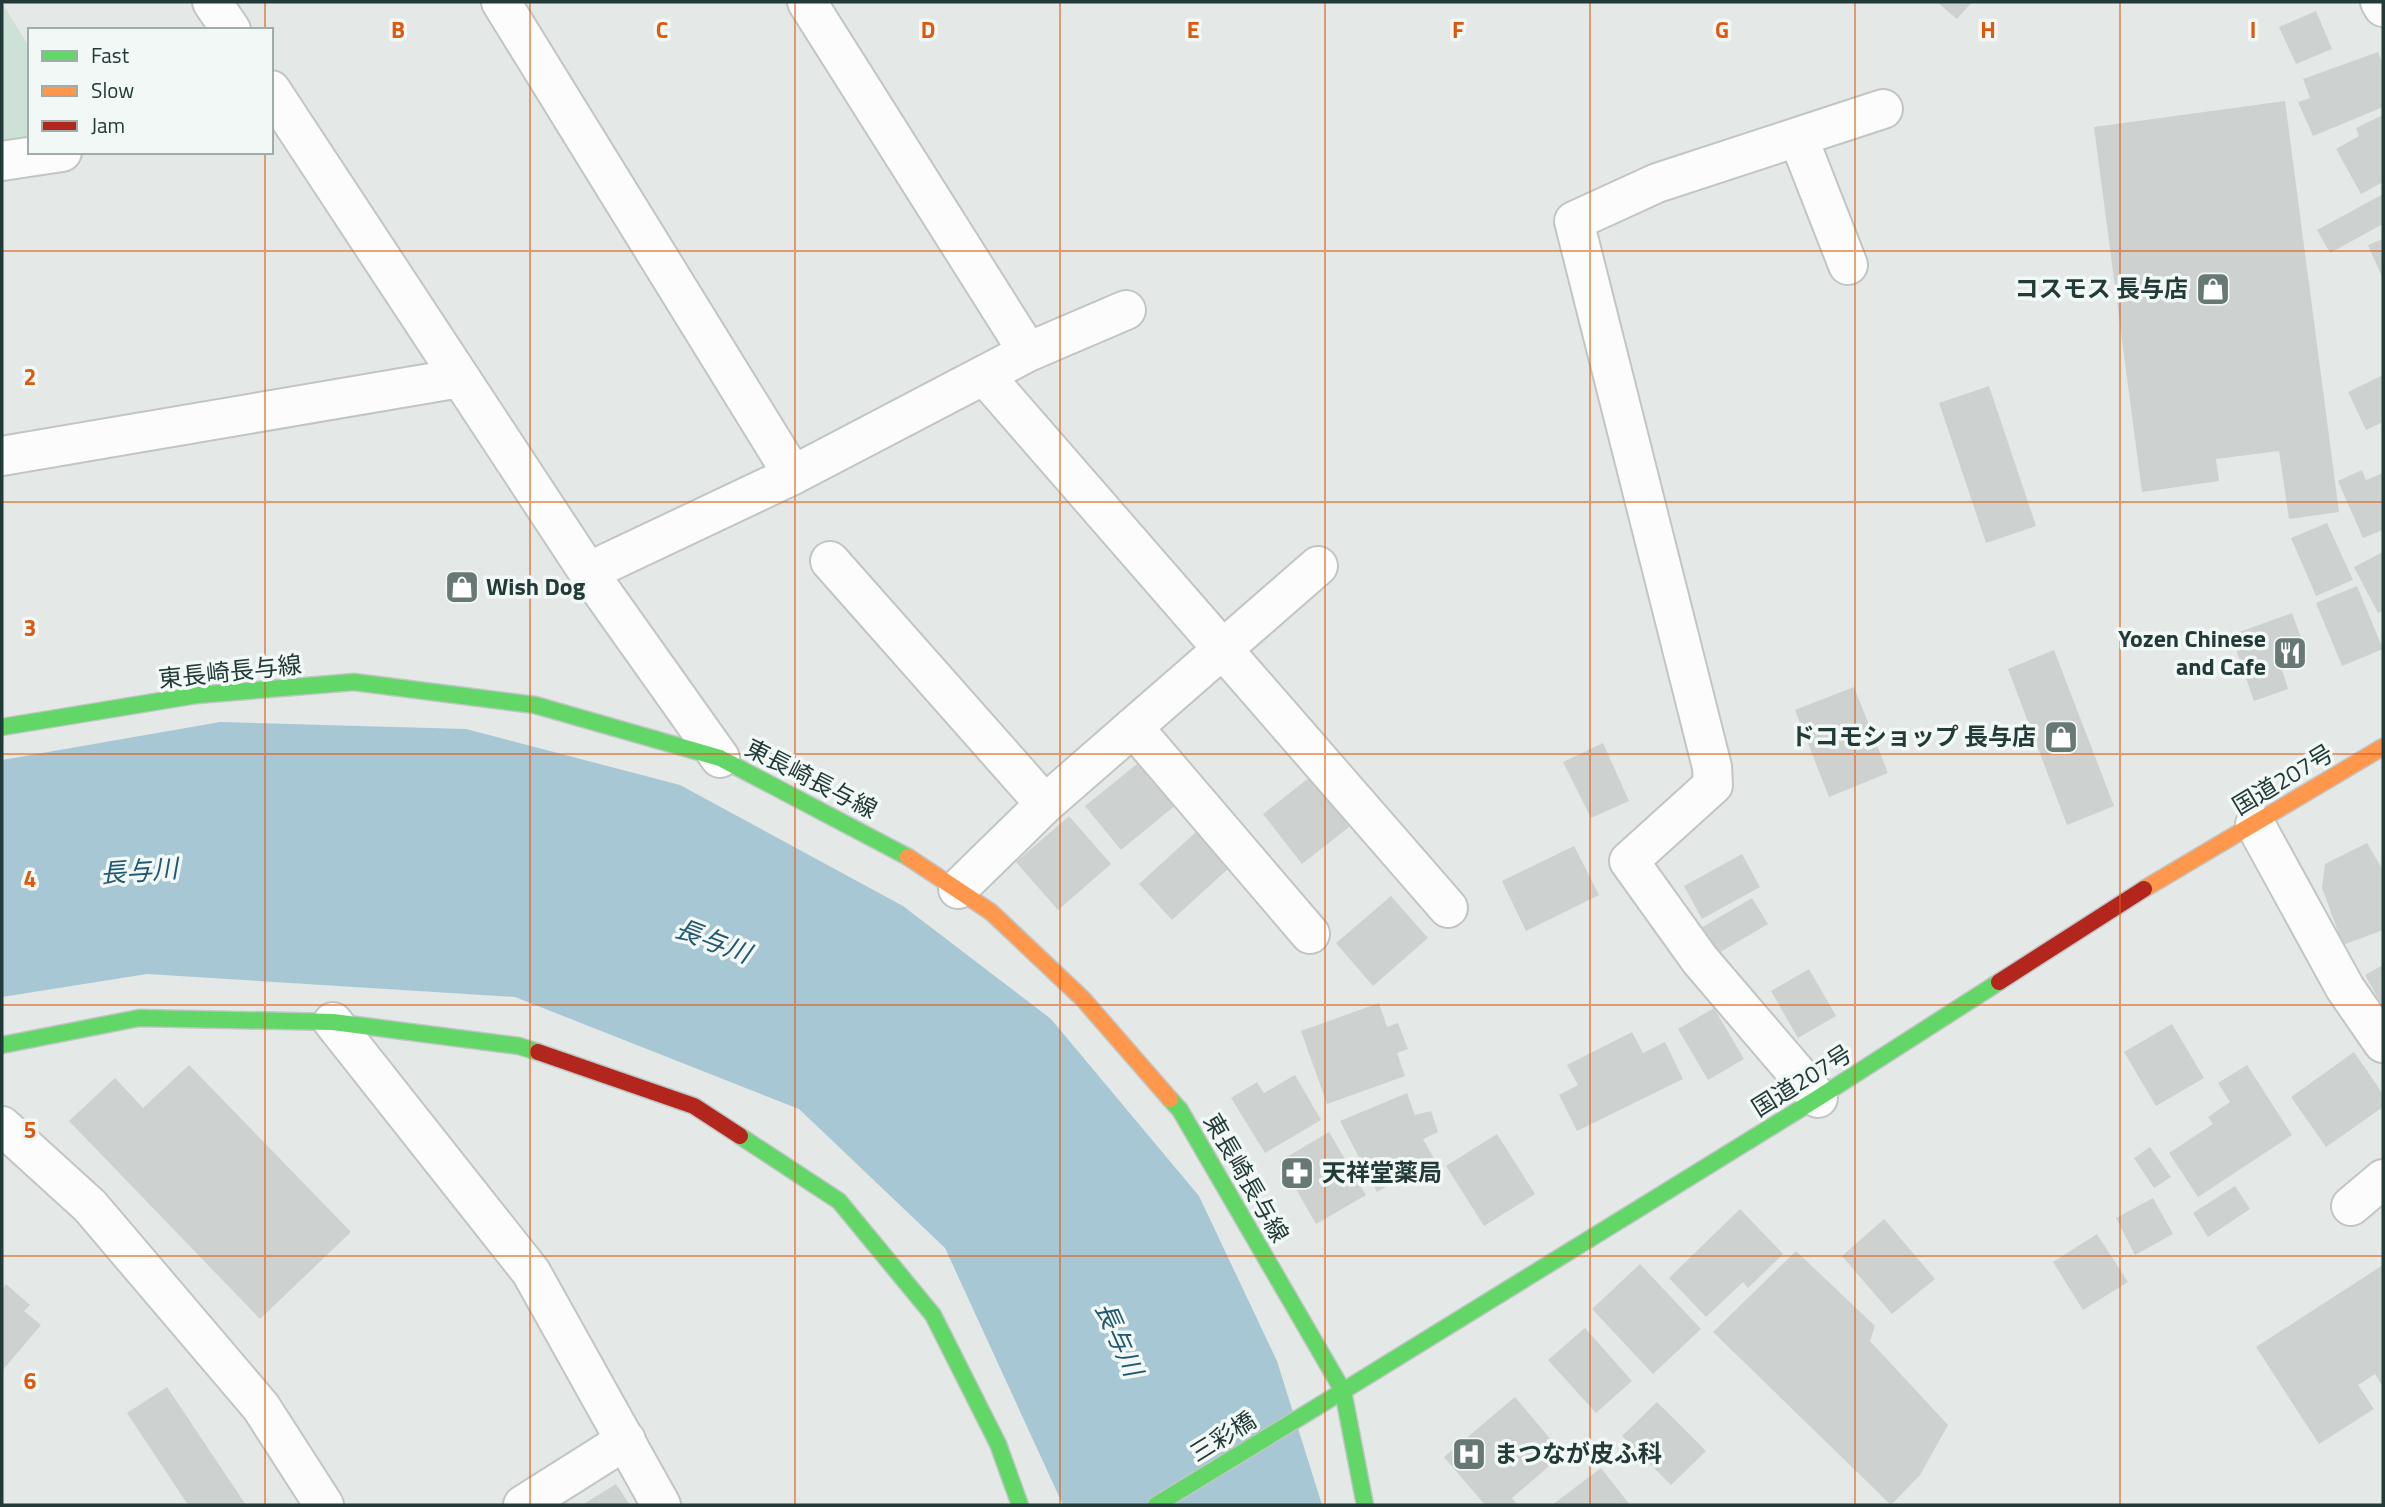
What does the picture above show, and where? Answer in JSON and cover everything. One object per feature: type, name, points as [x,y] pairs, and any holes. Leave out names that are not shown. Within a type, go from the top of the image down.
[{"type":"main road","name":"東長崎長与線","points":[[2,727],[197,695],[354,682],[535,705],[720,758],[884,842],[958,889],[991,912],[1075,990],[1180,1110],[1343,1391]]},
{"type":"main road","name":"国道207号","points":[[1314,1408],[1818,1098],[2149,886],[2383,747]]},
{"type":"main road","points":[[2,1045],[139,1018],[333,1022],[519,1046],[694,1106],[839,1201],[933,1315],[998,1444],[1020,1505]]},
{"type":"main road","points":[[1343,1391],[1365,1505]]},
{"type":"main road","name":"三彩橋","points":[[1156,1505],[1314,1408]]},
{"type":"street","points":[[212,2],[230,28]]},
{"type":"street","points":[[501,2],[793,475]]},
{"type":"street","points":[[807,2],[1028,352]]},
{"type":"street","points":[[2380,2],[2383,7]]},
{"type":"street","points":[[1818,1098],[1700,960],[1629,861],[1713,785],[1712,766],[1574,221],[1657,183],[1883,109]]},
{"type":"street","points":[[278,110],[588,572],[720,758]]},
{"type":"street","points":[[1798,136],[1848,265]]},
{"type":"street","points":[[2,161],[49,154]]},
{"type":"street","points":[[588,572],[793,475],[1028,352],[1126,310]]},
{"type":"street","points":[[984,376],[1448,908]]},
{"type":"street","points":[[2,456],[460,378]]},
{"type":"street","points":[[830,561],[1045,804]]},
{"type":"street","points":[[958,889],[1045,804],[1318,566]]},
{"type":"street","points":[[1133,727],[1310,934]]},
{"type":"street","points":[[2255,824],[2345,988],[2383,1043]]},
{"type":"street","points":[[333,1022],[531,1272],[661,1505]]},
{"type":"street","points":[[2,1126],[90,1206],[261,1407],[324,1505]]},
{"type":"street","points":[[2351,1206],[2383,1179]]},
{"type":"street","points":[[523,1505],[626,1440]]},
{"type":"green space","points":[[2,3],[28,45],[28,142],[2,146]]},
{"type":"water","name":"長与川","points":[[220,722],[466,729],[680,785],[903,906],[1051,1019],[1199,1196],[1277,1361],[1322,1505],[1063,1505],[945,1248],[799,1109],[515,997],[147,974],[2,997],[2,760]]},
{"type":"building","points":[[1937,2],[1972,2],[1957,19]]},
{"type":"building","points":[[2316,11],[2332,49],[2296,64],[2279,27]]},
{"type":"building","points":[[2378,52],[2383,65],[2383,107],[2313,136],[2298,102],[2310,98],[2303,79]]},
{"type":"building","name":"コスモス 長与店","points":[[2285,101],[2339,512],[2289,519],[2279,451],[2216,459],[2219,481],[2142,492],[2094,127]]},
{"type":"building","points":[[2383,115],[2383,182],[2361,194],[2336,149],[2359,136],[2356,128]]},
{"type":"building","points":[[2383,194],[2383,224],[2330,253],[2317,230]]},
{"type":"building","points":[[2383,239],[2383,279],[2368,245]]},
{"type":"building","points":[[2383,375],[2383,422],[2366,430],[2348,392]]},
{"type":"building","points":[[1989,386],[2036,526],[1986,543],[1939,403]]},
{"type":"building","points":[[2362,470],[2366,480],[2383,473],[2383,530],[2363,538],[2338,481]]},
{"type":"building","points":[[2327,523],[2353,580],[2316,596],[2291,538]]},
{"type":"building","points":[[2383,552],[2383,611],[2378,613],[2354,567]]},
{"type":"building","points":[[2357,586],[2383,649],[2342,666],[2316,603]]},
{"type":"building","points":[[2292,613],[2307,654],[2280,663],[2288,689],[2254,701],[2231,635]]},
{"type":"building","name":"ドコモショップ 長与店","points":[[2054,650],[2114,806],[2067,825],[2008,669]]},
{"type":"building","points":[[1854,687],[1888,773],[1829,797],[1795,710]]},
{"type":"building","points":[[1603,743],[1629,801],[1591,818],[1563,762]]},
{"type":"building","points":[[1142,760],[1177,804],[1121,850],[1085,806]]},
{"type":"building","points":[[1310,777],[1349,827],[1302,864],[1263,814]]},
{"type":"building","points":[[1069,816],[1111,864],[1058,910],[1016,862]]},
{"type":"building","points":[[1197,831],[1230,867],[1172,920],[1139,884]]},
{"type":"building","points":[[2367,843],[2383,870],[2383,930],[2343,945],[2322,888],[2325,864]]},
{"type":"building","points":[[1574,846],[1599,895],[1526,931],[1502,881]]},
{"type":"building","points":[[1742,854],[1760,887],[1702,919],[1684,886]]},
{"type":"building","points":[[1391,896],[1428,938],[1373,986],[1336,943]]},
{"type":"building","points":[[1752,898],[1768,924],[1717,954],[1701,928]]},
{"type":"building","points":[[2383,965],[2383,1007],[2365,975]]},
{"type":"building","points":[[1809,969],[1836,1016],[1798,1038],[1771,991]]},
{"type":"building","points":[[1379,1003],[1387,1027],[1398,1023],[1408,1049],[1397,1053],[1405,1076],[1327,1104],[1301,1031]]},
{"type":"building","points":[[1714,1008],[1744,1059],[1708,1080],[1678,1029]]},
{"type":"building","points":[[2172,1024],[2204,1078],[2156,1106],[2124,1052]]},
{"type":"building","points":[[1632,1032],[1643,1053],[1665,1042],[1683,1079],[1577,1131],[1559,1095],[1578,1085],[1567,1065]]},
{"type":"building","points":[[2354,1052],[2383,1094],[2383,1107],[2326,1147],[2291,1097]]},
{"type":"building","points":[[189,1065],[351,1232],[260,1319],[69,1121],[115,1078],[143,1108]]},
{"type":"building","points":[[2247,1065],[2292,1135],[2198,1197],[2169,1153],[2213,1124],[2208,1117],[2230,1102],[2218,1083]]},
{"type":"building","points":[[1295,1075],[1321,1120],[1265,1153],[1231,1098],[1257,1082],[1264,1093]]},
{"type":"building","points":[[1407,1093],[1415,1115],[1431,1111],[1438,1132],[1423,1139],[1435,1160],[1377,1192],[1340,1121]]},
{"type":"building","points":[[1329,1132],[1366,1195],[1316,1224],[1280,1161]]},
{"type":"building","points":[[1497,1134],[1535,1194],[1484,1226],[1446,1166]]},
{"type":"building","points":[[2150,1147],[2171,1177],[2154,1188],[2134,1158]]},
{"type":"building","points":[[2235,1186],[2250,1209],[2208,1237],[2193,1213]]},
{"type":"building","points":[[2153,1198],[2173,1234],[2135,1255],[2116,1218]]},
{"type":"building","points":[[1740,1209],[1783,1254],[1748,1288],[1743,1282],[1706,1317],[1669,1278]]},
{"type":"building","points":[[1884,1219],[1935,1279],[1892,1314],[1842,1256]]},
{"type":"building","points":[[2097,1234],[2128,1282],[2083,1310],[2053,1262]]},
{"type":"building","points":[[1796,1251],[1875,1326],[1870,1341],[1948,1425],[1920,1475],[1891,1505],[1713,1332]]},
{"type":"building","points":[[1640,1264],[1701,1329],[1653,1374],[1592,1309]]},
{"type":"building","points":[[2383,1265],[2383,1387],[2375,1374],[2358,1385],[2374,1409],[2319,1444],[2256,1347]]},
{"type":"building","points":[[6,1284],[30,1305],[24,1311],[41,1325],[2,1371],[2,1289]]},
{"type":"building","points":[[1585,1328],[1632,1381],[1596,1413],[1548,1360]]},
{"type":"building","points":[[167,1387],[246,1505],[188,1505],[127,1413]]},
{"type":"building","points":[[1515,1397],[1563,1454],[1512,1498],[1518,1505],[1485,1505],[1444,1457]]},
{"type":"building","points":[[1657,1402],[1706,1451],[1671,1485],[1622,1436]]},
{"type":"building","points":[[1601,1468],[1630,1505],[1552,1505]]},
{"type":"building","points":[[616,1484],[630,1505],[582,1505]]},
{"type":"traffic: fast","points":[[2,727],[197,695],[354,682],[535,705],[720,758],[908,857]]},
{"type":"traffic: fast","points":[[1365,1505],[1343,1391],[1818,1098],[1999,982]]},
{"type":"traffic: fast","points":[[2,1045],[139,1018],[333,1022],[519,1046],[538,1052]]},
{"type":"traffic: fast","points":[[1170,1099],[1180,1110],[1343,1391]]},
{"type":"traffic: fast","points":[[740,1136],[839,1201],[933,1315],[998,1444],[1020,1505]]},
{"type":"traffic: fast","points":[[1156,1505],[1343,1391]]},
{"type":"traffic: slow","points":[[2144,889],[2383,747]]},
{"type":"traffic: slow","points":[[908,857],[991,912],[1083,999],[1170,1099]]},
{"type":"traffic: jam","points":[[1999,982],[2144,889]]},
{"type":"traffic: jam","points":[[538,1052],[694,1106],[740,1136]]},
{"type":"place","name":"コスモス 長与店","points":[[2213,289]]},
{"type":"place","name":"Wish Dog","points":[[462,587]]},
{"type":"place","name":"Yozen Chinese and Cafe","points":[[2290,653]]},
{"type":"place","name":"ドコモショップ 長与店","points":[[2061,737]]},
{"type":"place","name":"天祥堂薬局","points":[[1297,1173]]},
{"type":"place","name":"まつなが皮ふ科","points":[[1469,1454]]}]
